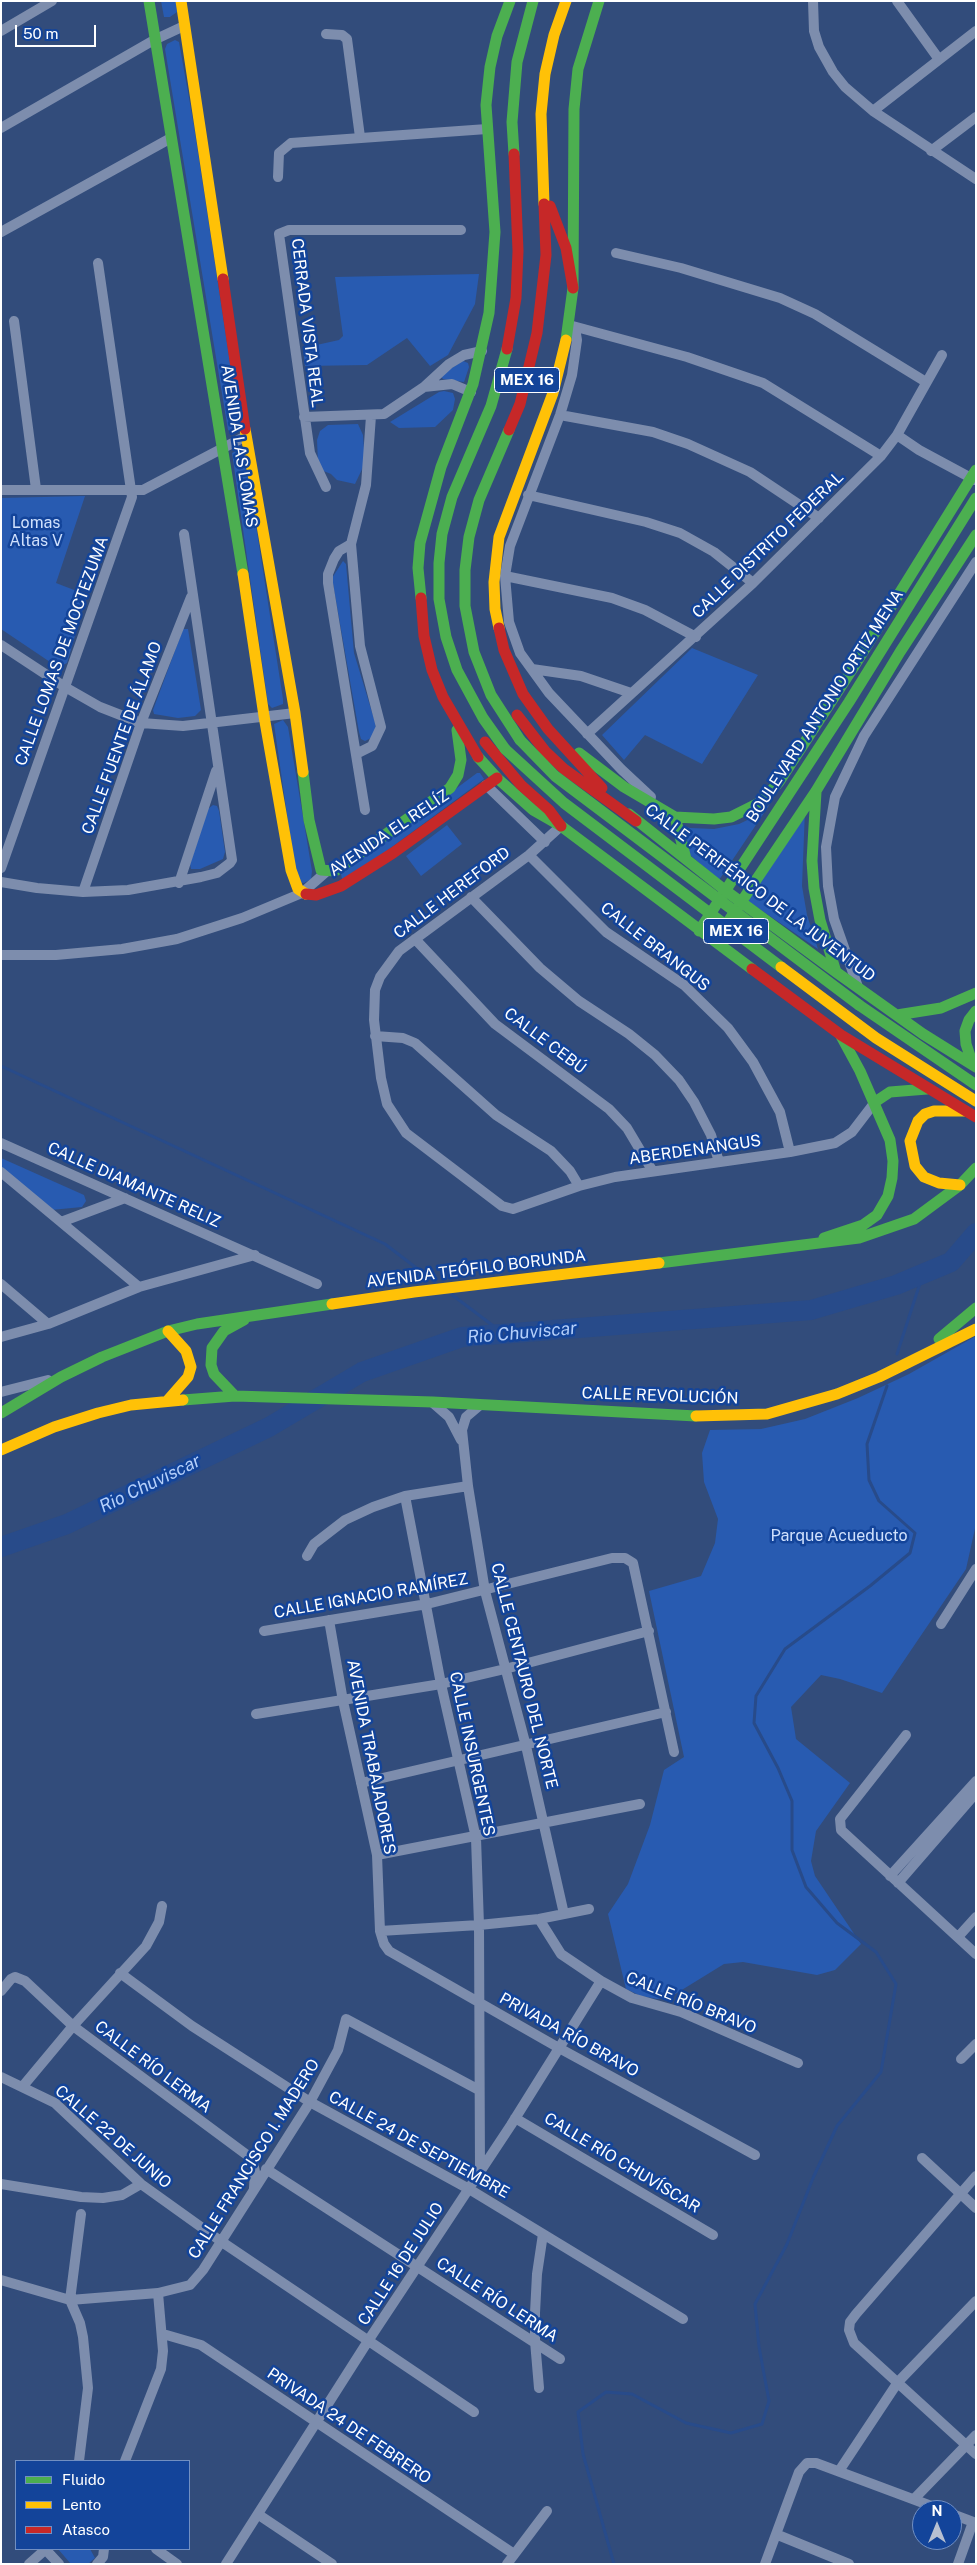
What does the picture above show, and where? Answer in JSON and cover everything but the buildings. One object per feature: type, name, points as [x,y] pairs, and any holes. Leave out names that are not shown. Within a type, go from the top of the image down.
[{"type":"main road","name":"AVENIDA LAS LOMAS","points":[[148,1],[224,448],[264,716],[294,883],[302,893]]},
{"type":"main road","name":"AVENIDA LAS LOMAS","points":[[181,1],[246,436],[318,864],[321,870],[326,872]]},
{"type":"main road","points":[[510,1],[497,36],[490,67],[487,129],[494,251],[489,313],[482,351],[471,392],[441,467],[427,512],[418,568],[424,636],[432,670],[453,717],[474,751],[497,778],[534,810],[561,826],[840,1035],[976,1117]]},
{"type":"main road","name":"MEX 16","points":[[533,1],[517,62],[512,122],[518,251],[516,298],[511,334],[491,406],[452,497],[442,534],[438,599],[446,637],[457,670],[483,718],[505,750],[564,804],[876,1038],[976,1102]]},
{"type":"main road","name":"MEX 16","points":[[474,652],[465,606],[465,570],[469,537],[479,500],[520,404],[535,343],[546,255],[541,114],[545,74],[554,35],[566,1]]},
{"type":"main road","name":"CALLE PERIFÉRICO DE LA JUVENTUD","points":[[599,1],[578,69],[574,108],[573,288],[569,325],[562,362],[553,393],[499,537],[494,582],[495,609],[504,650],[523,694],[548,729],[585,771],[636,821],[726,891],[858,988],[974,1066]]},
{"type":"main road","points":[[544,188],[566,248],[573,288]]},
{"type":"main road","name":"BOULEVARD ANTONIO ORTIZ MENA","points":[[675,817],[714,819],[730,817],[761,802],[779,782],[974,476]]},
{"type":"main road","name":"BOULEVARD ANTONIO ORTIZ MENA","points":[[699,931],[910,604],[976,498]]},
{"type":"main road","points":[[948,515],[960,523]]},
{"type":"main road","name":"BOULEVARD ANTONIO ORTIZ MENA","points":[[714,941],[816,792],[900,652],[976,534]]},
{"type":"main road","points":[[898,594],[910,604]]},
{"type":"main road","points":[[474,652],[515,712],[545,751],[595,793],[636,821]]},
{"type":"main road","name":"CALLE PERIFÉRICO DE LA JUVENTUD","points":[[474,652],[491,695],[520,740],[556,776],[859,1005],[976,1085]]},
{"type":"main road","points":[[457,670],[458,693],[490,750],[521,785],[549,810],[561,826]]},
{"type":"main road","name":"AVENIDA EL RELÍZ","points":[[326,872],[335,871],[347,864],[450,788],[458,775],[461,760],[458,733],[453,717]]},
{"type":"main road","points":[[548,729],[624,787],[675,817],[686,858]]},
{"type":"main road","name":"AVENIDA EL RELÍZ","points":[[302,893],[316,895],[340,886],[393,853],[497,778]]},
{"type":"main road","points":[[816,792],[812,860],[814,888],[822,926],[836,972]]},
{"type":"main road","points":[[897,1016],[941,1008],[976,993]]},
{"type":"main road","points":[[974,1066],[966,1044],[965,1031],[969,1020],[976,1011]]},
{"type":"main road","points":[[766,1250],[836,1235],[863,1225],[877,1215],[888,1196],[893,1162],[890,1140],[874,1102],[840,1035]]},
{"type":"main road","points":[[874,1102],[890,1092],[927,1089]]},
{"type":"main road","points":[[960,1185],[939,1183],[924,1177],[915,1166],[910,1141],[918,1121],[925,1114],[934,1111],[965,1110]]},
{"type":"main road","name":"AVENIDA TEÓFILO BORUNDA","points":[[1,1413],[61,1377],[102,1357],[168,1331],[255,1314],[414,1292],[833,1243],[885,1231],[914,1219],[960,1185],[976,1168]]},
{"type":"main road","points":[[917,1357],[976,1308]]},
{"type":"main road","points":[[235,1396],[214,1374],[211,1365],[212,1348],[224,1331],[255,1314]]},
{"type":"main road","points":[[917,1357],[976,1329]]},
{"type":"main road","points":[[167,1400],[188,1377],[191,1367],[186,1351],[168,1331]]},
{"type":"main road","name":"CALLE REVOLUCIÓN","points":[[235,1396],[432,1402],[675,1416],[767,1414],[838,1394],[879,1377],[917,1357]]},
{"type":"main road","points":[[1,1450],[54,1427],[98,1413],[167,1400],[235,1396]]},
{"type":"street","points":[[1,32],[52,1]]},
{"type":"street","points":[[813,1],[814,31],[828,63],[845,87],[873,110],[931,151],[976,179]]},
{"type":"street","points":[[897,1],[938,58]]},
{"type":"street","points":[[1,128],[154,40],[184,26]]},
{"type":"street","points":[[873,110],[938,58],[976,31]]},
{"type":"street","points":[[326,34],[339,34],[347,39],[360,137]]},
{"type":"street","points":[[931,151],[976,117]]},
{"type":"street","points":[[278,177],[278,153],[286,145],[294,142],[487,129]]},
{"type":"street","points":[[1,232],[171,138]]},
{"type":"street","name":"CERRADA VISTA REAL","points":[[326,487],[310,453],[279,234],[290,230],[462,230]]},
{"type":"street","points":[[616,253],[681,268],[780,298],[815,314],[926,382]]},
{"type":"street","points":[[98,263],[133,491]]},
{"type":"street","points":[[14,321],[36,490]]},
{"type":"street","points":[[569,325],[576,334],[572,375],[560,415],[510,546],[505,576],[509,622],[520,653],[559,705],[638,786],[675,817]]},
{"type":"street","points":[[569,325],[687,357],[763,384],[880,456]]},
{"type":"street","name":"CERRADA VISTA REAL","points":[[304,417],[371,416],[384,414],[424,386],[456,359],[482,351]]},
{"type":"street","name":"CALLE DISTRITO FEDERAL","points":[[587,734],[754,583],[880,456],[896,435],[942,355]]},
{"type":"street","points":[[424,386],[452,384],[471,392]]},
{"type":"street","points":[[560,415],[653,432],[688,444],[750,472],[819,518]]},
{"type":"street","points":[[356,754],[372,746],[381,727],[360,646],[351,544],[368,476],[371,416]]},
{"type":"street","points":[[896,435],[919,450],[974,476]]},
{"type":"street","points":[[1,490],[133,491],[149,488],[246,436]]},
{"type":"street","name":"CALLE LOMAS DE MOCTEZUMA","points":[[1,868],[122,530],[131,504],[133,491]]},
{"type":"street","points":[[528,495],[646,522],[680,533],[714,552],[754,583]]},
{"type":"street","points":[[1,882],[37,888],[83,892],[128,890],[178,883],[217,873],[228,866],[232,860],[191,596],[184,534]]},
{"type":"street","points":[[351,544],[339,551],[334,559],[328,574],[328,583],[365,810]]},
{"type":"street","points":[[858,988],[834,919],[828,886],[826,847],[835,797],[864,736],[976,562]]},
{"type":"street","points":[[505,576],[612,598],[645,610],[696,637]]},
{"type":"street","name":"CALLE FUENTE DE ÁLAMO","points":[[83,892],[140,723],[191,596]]},
{"type":"street","points":[[1,645],[65,687],[118,716],[140,723],[183,726],[294,713]]},
{"type":"street","points":[[532,669],[581,676],[631,693]]},
{"type":"street","points":[[178,883],[217,767]]},
{"type":"street","points":[[486,785],[545,842]]},
{"type":"street","name":"CALLE HEREFORD","points":[[506,1208],[430,1152],[400,1126],[384,1095],[375,1036],[377,984],[399,951],[529,855],[561,826]]},
{"type":"street","name":"CALLE BRANGUS","points":[[529,855],[606,932],[684,985],[728,1028],[753,1062],[780,1112],[790,1152]]},
{"type":"street","points":[[302,893],[326,872]]},
{"type":"street","name":"AVENIDA EL RELÍZ","points":[[1,955],[56,955],[122,949],[177,939],[242,918],[302,893]]},
{"type":"street","points":[[471,897],[547,974],[579,1001],[629,1034],[679,1080],[694,1102],[711,1134],[719,1162]]},
{"type":"street","name":"CALLE CEBÚ","points":[[415,939],[495,1024],[609,1109],[626,1128],[652,1170]]},
{"type":"street","points":[[375,1036],[403,1038],[415,1043],[496,1115],[551,1151],[570,1171],[579,1186]]},
{"type":"street","name":"ABERDENANGUS","points":[[506,1208],[517,1209],[579,1186],[652,1170],[790,1152],[835,1143],[844,1138],[874,1102]]},
{"type":"street","name":"CALLE DIAMANTE RELIZ","points":[[1,1144],[317,1284]]},
{"type":"street","points":[[1,1172],[139,1287]]},
{"type":"street","points":[[61,1222],[125,1198]]},
{"type":"street","points":[[1,1337],[48,1324],[139,1287],[255,1255]]},
{"type":"street","points":[[1,1284],[48,1324]]},
{"type":"street","points":[[1,1392],[61,1377]]},
{"type":"street","name":"CALLE CENTAURO DEL NORTE","points":[[432,1402],[449,1417],[462,1444]]},
{"type":"street","name":"CALLE CENTAURO DEL NORTE","points":[[481,1405],[470,1412],[464,1422],[462,1444],[485,1591],[526,1746],[564,1914]]},
{"type":"street","points":[[306,1556],[314,1544],[345,1520],[373,1507],[406,1496],[468,1486]]},
{"type":"street","name":"CALLE INSURGENTES","points":[[406,1496],[428,1604],[441,1684],[476,1838],[480,2002],[480,2172]]},
{"type":"street","name":"CALLE IGNACIO RAMÍREZ","points":[[264,1631],[428,1604],[612,1558],[629,1559],[633,1563],[648,1631]]},
{"type":"street","points":[[941,1624],[976,1569]]},
{"type":"street","name":"AVENIDA TRABAJADORES","points":[[329,1620],[343,1701],[377,1855],[380,1931]]},
{"type":"street","points":[[256,1714],[441,1684],[648,1631],[674,1752]]},
{"type":"street","points":[[360,1783],[666,1712]]},
{"type":"street","points":[[906,1735],[840,1819],[839,1826],[844,1833],[976,1954]]},
{"type":"street","points":[[894,1879],[976,1781]]},
{"type":"street","points":[[894,1879],[976,1793]]},
{"type":"street","points":[[377,1855],[476,1838],[640,1804]]},
{"type":"street","points":[[23,2086],[73,2026],[146,1946],[159,1922],[162,1906]]},
{"type":"street","points":[[380,1931],[540,1919],[589,1909]]},
{"type":"street","points":[[958,1936],[976,1917]]},
{"type":"street","name":"CALLE RÍO BRAVO","points":[[540,1919],[561,1954],[601,1981],[632,1998],[681,2012],[798,2063]]},
{"type":"street","name":"PRIVADA RÍO BRAVO","points":[[380,1931],[384,1944],[389,1951],[559,2048],[755,2155]]},
{"type":"street","name":"CALLE 24 DE SEPTIEMBRE","points":[[120,1973],[192,2026],[310,2102],[469,2188],[683,2320]]},
{"type":"street","name":"CALLE RÍO LERMA","points":[[1,1991],[15,1977],[33,1988],[73,2026],[247,2155],[253,2162],[255,2172],[254,2189]]},
{"type":"street","name":"CALLE 16 DE JULIO","points":[[226,2564],[259,2515],[368,2341],[515,2118],[601,1981]]},
{"type":"street","name":"CALLE FRANCISCO I. MADERO","points":[[70,2300],[158,2293],[190,2285],[222,2242],[266,2169],[310,2102],[338,2050],[346,2018],[479,2090]]},
{"type":"street","points":[[961,2059],[976,2044]]},
{"type":"street","name":"CALLE 22 DE JUNIO","points":[[1,2077],[55,2103],[140,2184],[222,2242],[474,2412]]},
{"type":"street","name":"CALLE RÍO CHUVÍSCAR","points":[[515,2118],[713,2235]]},
{"type":"street","points":[[922,2158],[976,2208]]},
{"type":"street","name":"CALLE RÍO LERMA","points":[[266,2169],[535,2341],[560,2359]]},
{"type":"street","points":[[976,2176],[856,2314],[850,2322],[849,2330],[854,2343],[976,2454]]},
{"type":"street","points":[[1,2184],[55,2194],[104,2198],[122,2195],[140,2184]]},
{"type":"street","points":[[78,2460],[88,2388],[83,2337],[80,2323],[70,2300],[80,2214]]},
{"type":"street","points":[[540,2388],[535,2341],[537,2274],[543,2234]]},
{"type":"street","points":[[1,2280],[70,2300]]},
{"type":"street","points":[[125,2460],[161,2369],[162,2334],[158,2293]]},
{"type":"street","points":[[839,2471],[898,2382],[976,2301]]},
{"type":"street","name":"PRIVADA 24 DE FEBRERO","points":[[162,2334],[202,2346],[514,2554]]},
{"type":"street","points":[[765,2564],[778,2535],[799,2472],[803,2466],[812,2462],[914,2499],[976,2435]]},
{"type":"street","points":[[507,2564],[547,2511]]},
{"type":"street","points":[[259,2515],[332,2564]]},
{"type":"street","points":[[958,2564],[974,2523],[962,2518]]},
{"type":"street","points":[[778,2535],[849,2564]]},
{"type":"street","points":[[28,2564],[44,2550]]},
{"type":"street","points":[[46,2550],[59,2564]]},
{"type":"street","points":[[97,2564],[103,2556],[104,2550]]},
{"type":"street","points":[[157,2550],[177,2564]]},
{"type":"green space","points":[[161,1],[176,1],[177,12],[170,17],[164,17]]},
{"type":"green space","points":[[175,40],[179,42],[194,126],[240,428],[232,432],[228,430],[165,49],[167,44]]},
{"type":"green space","points":[[479,274],[475,304],[448,355],[430,366],[407,338],[367,365],[305,366],[303,348],[339,340],[343,336],[335,277]]},
{"type":"green space","points":[[463,361],[468,363],[469,367],[464,382],[443,379],[440,375]]},
{"type":"green space","points":[[439,392],[453,393],[455,399],[453,410],[435,427],[399,428],[390,422]]},
{"type":"green space","points":[[358,424],[363,435],[365,463],[355,484],[337,480],[331,474],[321,470],[318,462],[317,440],[320,431],[328,425]]},
{"type":"green space","points":[[239,449],[244,451],[245,455],[283,699],[283,704],[272,708],[268,704],[232,453]]},
{"type":"green space","name":"Lomas Altas V","points":[[85,496],[56,583],[87,595],[67,663],[61,666],[53,664],[1,629],[1,498]]},
{"type":"green space","points":[[343,561],[346,564],[354,653],[376,729],[371,738],[365,741],[361,739],[359,732],[332,578]]},
{"type":"green space","points":[[183,629],[188,629],[201,710],[195,716],[178,718],[154,714],[153,710]]},
{"type":"green space","points":[[692,648],[758,675],[702,764],[645,735],[624,760],[602,735]]},
{"type":"green space","points":[[283,720],[288,727],[312,871],[311,879],[304,883],[298,882],[296,877],[274,724]]},
{"type":"green space","points":[[477,773],[480,773],[484,779],[350,878],[342,879],[341,874]]},
{"type":"green space","points":[[770,804],[719,880],[690,855],[678,824],[690,828],[714,829],[739,824],[758,815]]},
{"type":"green space","points":[[213,805],[217,806],[219,811],[225,852],[223,859],[200,869],[191,869],[190,864],[208,809]]},
{"type":"green space","points":[[805,810],[802,886],[807,915],[818,949],[748,901]]},
{"type":"green space","points":[[447,825],[462,844],[421,876],[406,856]]},
{"type":"green space","points":[[1,1158],[84,1195],[86,1201],[82,1207],[51,1210],[1,1170]]},
{"type":"green space","name":"Parque Acueducto","points":[[976,1336],[976,1524],[966,1569],[882,1693],[840,1679],[821,1675],[791,1707],[796,1739],[850,1783],[816,1831],[811,1861],[815,1876],[861,1944],[835,1970],[817,1975],[743,1962],[724,1964],[672,1996],[657,1999],[641,1996],[626,1989],[608,1914],[628,1884],[650,1825],[664,1770],[684,1757],[649,1591],[701,1576],[715,1543],[718,1519],[704,1482],[702,1453],[710,1430],[761,1429],[805,1419],[858,1398],[909,1374]]},
{"type":"green space","points":[[59,2550],[91,2550],[95,2558],[88,2564],[71,2564]]},
{"type":"waterway","points":[[1,1066],[385,1244],[436,1283]]},
{"type":"waterway","name":"Rio Chuviscar","points":[[1,1547],[67,1524],[269,1427],[362,1372],[462,1337],[811,1310],[896,1285],[951,1262],[976,1233]]},
{"type":"waterway","points":[[897,1354],[923,1274]]},
{"type":"waterway","points":[[451,1294],[504,1334]]},
{"type":"waterway","points":[[614,2564],[583,2454],[578,2412],[606,2392],[632,2394],[686,2423],[731,2433],[762,2424],[769,2401],[759,2347],[755,2304],[787,2244],[813,2178],[837,2126],[881,2072],[896,1984],[876,1952],[837,1923],[806,1887],[792,1850],[792,1801],[778,1768],[754,1723],[756,1696],[785,1649],[870,1586],[910,1553],[915,1533],[879,1501],[869,1480],[867,1444],[887,1386]]},
{"type":"traffic: fast","points":[[149,1],[243,574]]},
{"type":"traffic: fast","points":[[421,598],[418,568],[420,543],[441,467],[473,384],[489,313],[495,232],[486,105],[490,67],[497,36],[510,1]]},
{"type":"traffic: fast","points":[[514,154],[512,122],[517,62],[533,1]]},
{"type":"traffic: fast","points":[[566,340],[573,288],[574,109],[578,69],[599,1]]},
{"type":"traffic: fast","points":[[505,749],[483,718],[457,670],[446,637],[439,599],[439,563],[442,534],[452,497],[491,406],[507,349]]},
{"type":"traffic: fast","points":[[509,430],[479,500],[469,537],[465,570],[465,606],[474,652],[491,695],[520,740]]},
{"type":"traffic: fast","points":[[579,753],[624,787],[675,817],[714,819],[731,817],[761,802],[779,782],[853,668],[976,470]]},
{"type":"traffic: fast","points":[[699,931],[849,702],[976,498]]},
{"type":"traffic: fast","points":[[715,941],[816,791],[900,652],[976,535]]},
{"type":"traffic: fast","points":[[303,772],[309,820],[321,870],[335,871],[450,788],[458,775],[461,760],[457,730]]},
{"type":"traffic: fast","points":[[520,740],[555,776],[859,1005]]},
{"type":"traffic: fast","points":[[505,749],[564,803],[781,967]]},
{"type":"traffic: fast","points":[[478,757],[497,778],[533,810],[561,826],[752,969]]},
{"type":"traffic: fast","points":[[816,792],[812,861],[814,888],[820,920],[836,972]]},
{"type":"traffic: fast","points":[[629,814],[726,891],[836,972],[923,1034],[976,1067]]},
{"type":"traffic: fast","points":[[675,817],[686,859]]},
{"type":"traffic: fast","points":[[897,1015],[941,1008],[976,993]]},
{"type":"traffic: fast","points":[[859,1005],[976,1085]]},
{"type":"traffic: fast","points":[[973,1065],[966,1044],[965,1031],[969,1020],[976,1011]]},
{"type":"traffic: fast","points":[[824,1238],[863,1225],[877,1215],[888,1196],[892,1178],[893,1161],[890,1140],[860,1071],[841,1036]]},
{"type":"traffic: fast","points":[[875,1102],[890,1092],[927,1089]]},
{"type":"traffic: fast","points":[[659,1263],[859,1238],[914,1219],[960,1185],[976,1168]]},
{"type":"traffic: fast","points":[[1,1413],[61,1377],[102,1357],[168,1331],[197,1324],[332,1304]]},
{"type":"traffic: fast","points":[[939,1339],[976,1308]]},
{"type":"traffic: fast","points":[[235,1396],[214,1374],[211,1365],[212,1348],[224,1331],[244,1320]]},
{"type":"traffic: fast","points":[[183,1400],[235,1396],[433,1402],[696,1416]]},
{"type":"traffic: slow","points":[[181,1],[223,279]]},
{"type":"traffic: slow","points":[[544,204],[541,114],[545,74],[554,35],[566,1]]},
{"type":"traffic: slow","points":[[499,628],[495,609],[494,582],[499,537],[553,393],[566,340]]},
{"type":"traffic: slow","points":[[245,429],[295,713],[303,772]]},
{"type":"traffic: slow","points":[[243,574],[264,716],[291,870],[298,889],[306,894]]},
{"type":"traffic: slow","points":[[781,967],[876,1038],[976,1101]]},
{"type":"traffic: slow","points":[[960,1185],[939,1183],[924,1177],[915,1166],[910,1141],[918,1121],[925,1114],[934,1111],[965,1111]]},
{"type":"traffic: slow","points":[[332,1304],[414,1292],[659,1263]]},
{"type":"traffic: slow","points":[[696,1416],[767,1414],[837,1394],[879,1377],[976,1329]]},
{"type":"traffic: slow","points":[[167,1401],[188,1377],[191,1367],[186,1351],[168,1331]]},
{"type":"traffic: slow","points":[[1,1450],[54,1427],[98,1413],[131,1405],[183,1400]]},
{"type":"traffic: jam","points":[[507,349],[516,298],[518,251],[514,154]]},
{"type":"traffic: jam","points":[[509,430],[520,404],[537,333],[546,255],[544,204]]},
{"type":"traffic: jam","points":[[550,206],[566,248],[573,288]]},
{"type":"traffic: jam","points":[[223,279],[245,429]]},
{"type":"traffic: jam","points":[[421,598],[424,636],[432,670],[443,697],[478,757]]},
{"type":"traffic: jam","points":[[499,628],[504,650],[523,694],[548,729],[602,788]]},
{"type":"traffic: jam","points":[[517,715],[545,751],[564,769],[636,821]]},
{"type":"traffic: jam","points":[[485,742],[521,785],[549,810],[561,826]]},
{"type":"traffic: jam","points":[[306,894],[316,895],[341,886],[393,853],[497,778]]},
{"type":"traffic: jam","points":[[752,969],[841,1035],[976,1117]]}]
